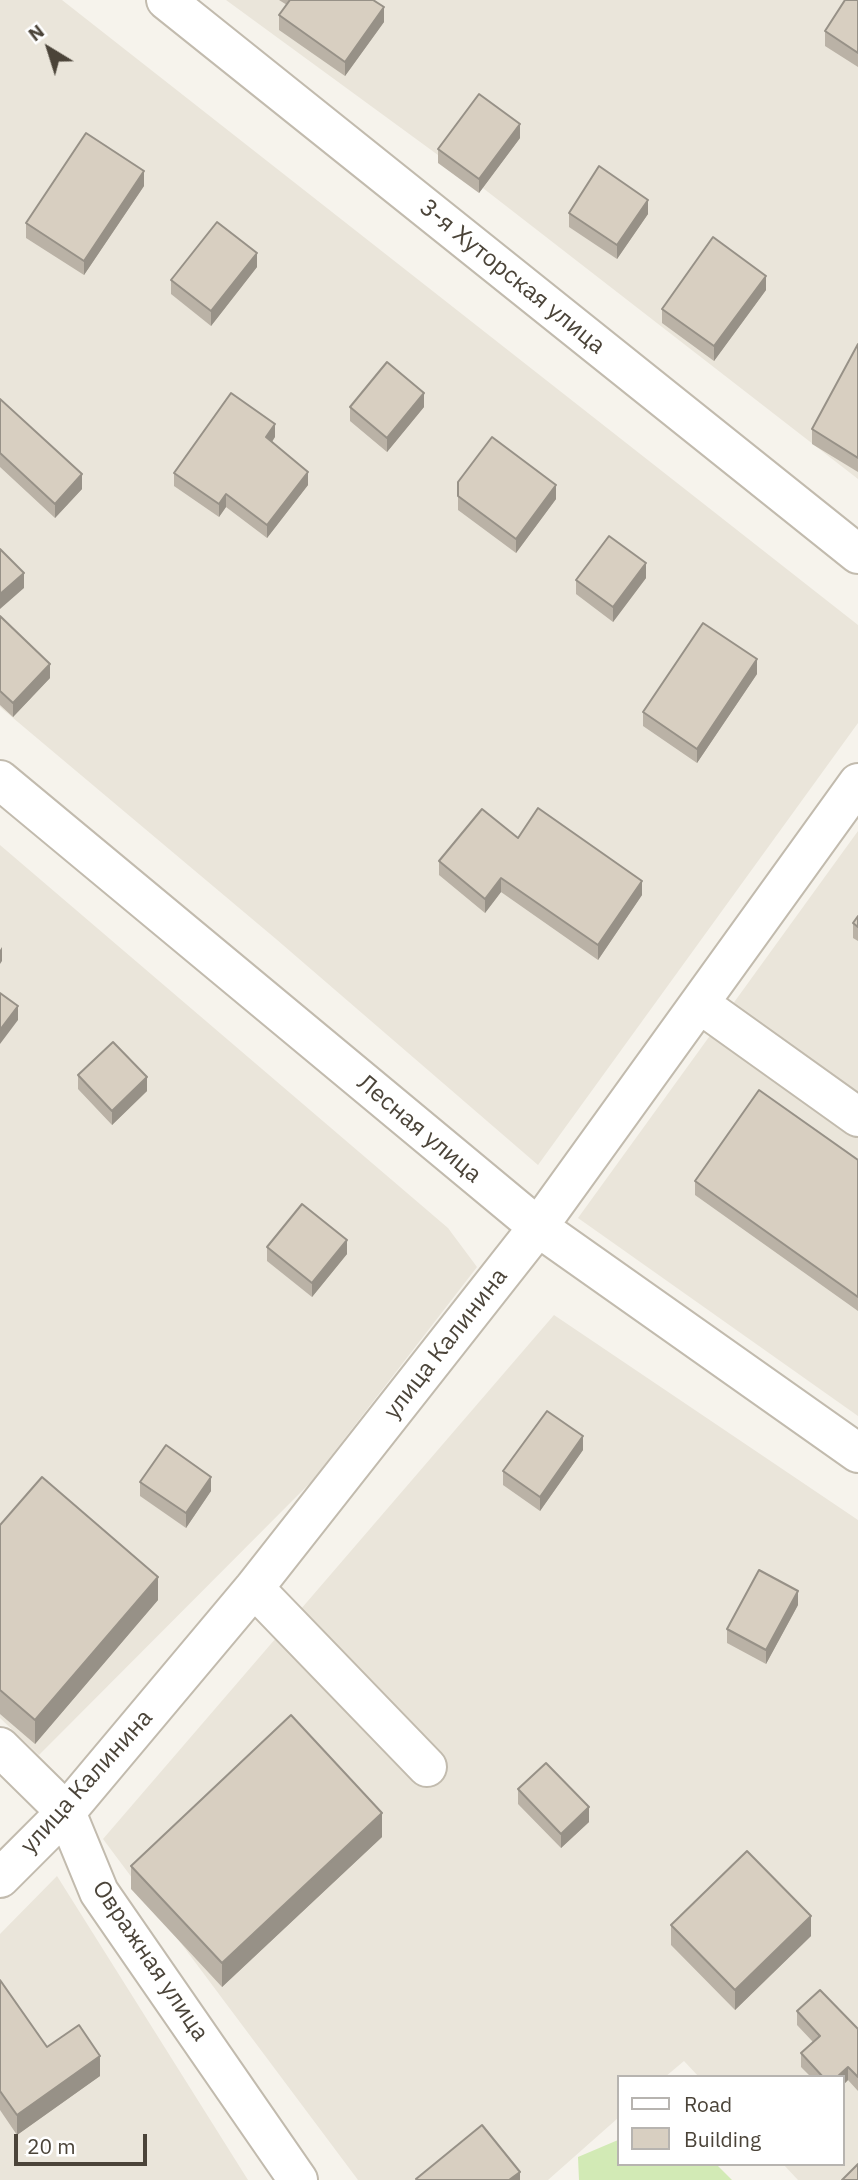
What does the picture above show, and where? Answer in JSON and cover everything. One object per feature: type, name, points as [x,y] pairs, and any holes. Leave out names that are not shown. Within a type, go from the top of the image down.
[{"type":"street","name":"3-я Хуторская улица","points":[[166,0],[858,554]]},
{"type":"street","name":"Лесная улица","points":[[0,780],[538,1227],[858,1453]]},
{"type":"street","name":"улица Калинина","points":[[0,1878],[66,1812],[254,1588],[538,1227],[858,783]]},
{"type":"street","points":[[700,1004],[858,1117]]},
{"type":"street","points":[[254,1588],[426,1768]]},
{"type":"street","name":"Овражная улица","points":[[0,1747],[66,1812],[99,1892],[299,2180]]},
{"type":"shaded area","points":[[0,0],[62,0],[858,625],[858,723],[538,1165],[276,939],[0,707]]},
{"type":"shaded area","points":[[226,0],[858,0],[858,479],[479,185]]},
{"type":"shaded area","points":[[858,831],[858,1416],[578,1218]]},
{"type":"shaded area","points":[[0,845],[448,1228],[477,1267],[311,1482],[39,1755],[0,1718]]},
{"type":"shaded area","points":[[554,1315],[858,1520],[858,2180],[798,2180],[785,2166],[844,2166],[844,2075],[697,2075],[684,2061],[667,2075],[616,2075],[616,2120],[548,2180],[358,2180],[103,1839]]},
{"type":"shaded area","points":[[57,1876],[248,2180],[0,2180],[0,1934]]},
{"type":"green space","points":[[616,2141],[616,2166],[718,2166],[732,2180],[579,2180],[578,2157]]},
{"type":"building","points":[[290,0],[373,0],[384,7],[345,62],[279,15]]},
{"type":"building","points":[[845,0],[858,0],[858,53],[825,31]]},
{"type":"building","points":[[479,94],[520,124],[479,179],[438,149]]},
{"type":"building","points":[[86,133],[144,171],[84,261],[26,223]]},
{"type":"building","points":[[599,166],[648,200],[617,245],[569,213]]},
{"type":"building","points":[[217,222],[257,253],[211,311],[171,280]]},
{"type":"building","points":[[713,237],[766,276],[714,346],[662,309]]},
{"type":"building","points":[[858,344],[858,458],[812,429]]},
{"type":"building","points":[[387,362],[424,393],[387,438],[350,407]]},
{"type":"building","points":[[231,393],[275,424],[266,437],[308,472],[267,525],[226,494],[219,504],[174,473]]},
{"type":"building","points":[[0,399],[82,474],[55,504],[0,453]]},
{"type":"building","points":[[492,437],[556,485],[516,539],[458,496],[458,482]]},
{"type":"building","points":[[609,536],[646,563],[613,607],[576,580]]},
{"type":"building","points":[[0,549],[24,573],[0,594]]},
{"type":"building","points":[[0,616],[50,664],[13,703],[0,691]]},
{"type":"building","points":[[703,623],[757,659],[697,749],[643,712]]},
{"type":"building","points":[[538,808],[642,881],[598,945],[501,878],[485,899],[439,861],[482,809],[518,838]]},
{"type":"building","points":[[0,993],[18,1006],[0,1030]]},
{"type":"building","points":[[113,1042],[147,1077],[112,1111],[78,1075]]},
{"type":"building","points":[[759,1090],[858,1160],[858,1297],[695,1181]]},
{"type":"building","points":[[302,1204],[347,1240],[312,1283],[267,1247]]},
{"type":"building","points":[[547,1411],[583,1436],[540,1497],[503,1471]]},
{"type":"building","points":[[166,1445],[211,1477],[186,1513],[140,1482]]},
{"type":"building","points":[[42,1477],[158,1577],[35,1720],[0,1690],[0,1525]]},
{"type":"building","points":[[759,1570],[798,1591],[766,1650],[727,1629]]},
{"type":"building","points":[[291,1715],[382,1813],[222,1963],[131,1866]]},
{"type":"building","points":[[546,1763],[589,1807],[561,1834],[518,1789]]},
{"type":"building","points":[[747,1851],[811,1916],[735,1990],[671,1925]]},
{"type":"building","points":[[0,1980],[47,2047],[79,2025],[100,2056],[17,2115],[0,2091]]},
{"type":"building","points":[[820,1990],[858,2029],[858,2077],[848,2067],[839,2075],[821,2075],[801,2053],[820,2036],[797,2011]]},
{"type":"building","points":[[482,2125],[520,2172],[509,2180],[416,2179]]},
{"type":"building","points":[[858,2164],[858,2180],[842,2180]]}]
